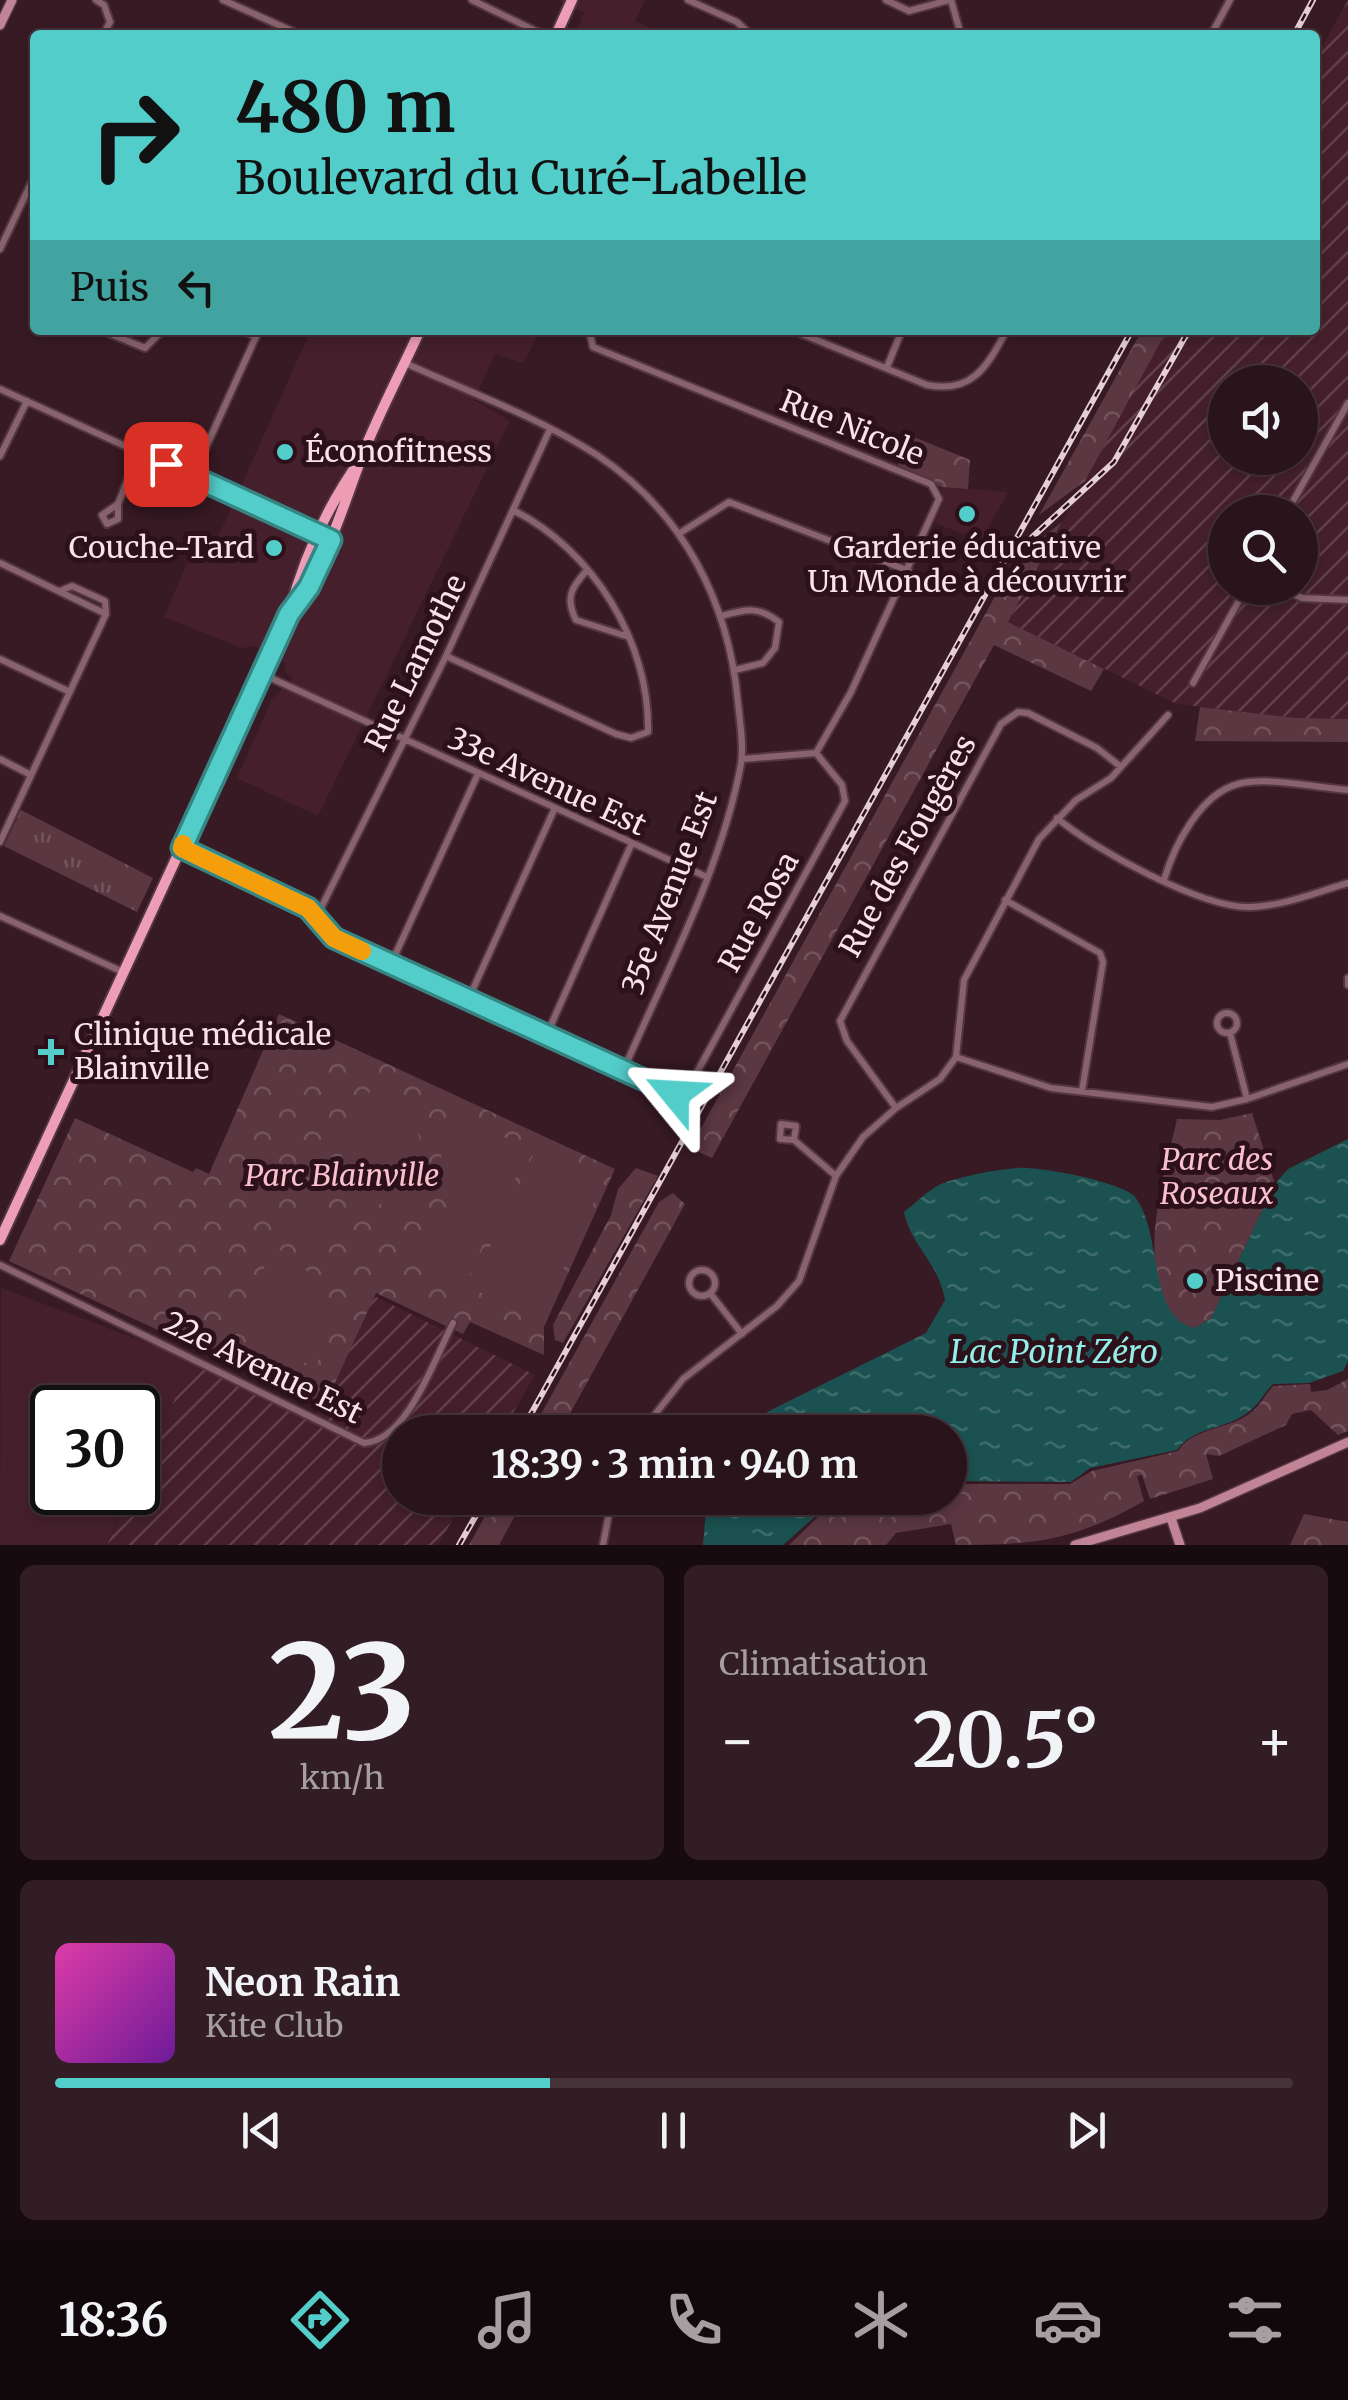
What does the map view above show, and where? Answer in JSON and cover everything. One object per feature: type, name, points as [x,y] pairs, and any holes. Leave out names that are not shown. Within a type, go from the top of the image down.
[{"type":"main road","points":[[558,30],[572,0]]},
{"type":"main road","points":[[0,1240],[262,674],[342,486],[361,459],[418,335]]},
{"type":"main road","points":[[289,614],[309,587],[331,540],[353,491],[361,459]]},
{"type":"street","points":[[0,25],[12,0]]},
{"type":"street","points":[[96,0],[104,5],[110,22],[106,30]]},
{"type":"street","points":[[222,0],[290,30]]},
{"type":"street","points":[[472,0],[534,30]]},
{"type":"street","points":[[688,0],[746,30]]},
{"type":"street","points":[[886,0],[909,11],[950,0],[959,30]]},
{"type":"street","points":[[1214,30],[1230,0]]},
{"type":"street","points":[[0,249],[30,186]]},
{"type":"street","points":[[113,335],[145,348],[158,335]]},
{"type":"street","points":[[193,476],[258,335]]},
{"type":"street","name":"Rue Nicole","points":[[590,335],[593,347],[932,484],[939,500],[909,571],[852,692],[816,753]]},
{"type":"street","points":[[811,335],[927,385],[947,389],[984,371],[1004,335]]},
{"type":"street","points":[[886,368],[900,335]]},
{"type":"street","name":"35e Avenue Est","points":[[405,363],[550,429],[624,476],[680,533],[722,616],[735,670],[742,759],[724,831],[707,877],[624,1068]]},
{"type":"street","points":[[0,389],[331,540]]},
{"type":"street","points":[[0,456],[27,401]]},
{"type":"street","points":[[1297,495],[1348,403]]},
{"type":"street","name":"Rue Lamothe","points":[[318,914],[446,656],[550,429]]},
{"type":"street","points":[[118,504],[140,452]]},
{"type":"street","points":[[680,533],[729,502],[909,571]]},
{"type":"street","points":[[446,656],[616,734],[642,738],[648,732],[642,675],[630,637],[587,570],[556,536],[513,510]]},
{"type":"street","points":[[0,563],[106,614],[0,842]]},
{"type":"street","points":[[587,570],[572,586],[568,604],[576,620],[630,637]]},
{"type":"street","points":[[1318,599],[1348,600]]},
{"type":"street","points":[[1193,683],[1237,605]]},
{"type":"street","points":[[722,616],[748,608],[766,612],[779,622],[775,648],[763,663],[735,670]]},
{"type":"street","points":[[0,659],[70,692]]},
{"type":"street","name":"33e Avenue Est","points":[[262,674],[477,776],[707,877]]},
{"type":"street","name":"Rue des Fougères","points":[[896,1108],[847,1041],[840,1020],[1002,724],[1018,712],[1028,714],[1097,748],[1121,767]]},
{"type":"street","points":[[655,1415],[684,1379],[776,1306],[799,1280],[836,1176],[863,1137],[896,1108],[940,1079],[956,1057],[964,980],[1039,839],[1058,818],[1121,767],[1168,715]]},
{"type":"street","points":[[742,759],[816,753]]},
{"type":"street","name":"Rue Rosa","points":[[624,1068],[671,1093],[682,1093],[844,802],[842,785],[816,753]]},
{"type":"street","points":[[0,759],[31,775]]},
{"type":"street","points":[[391,964],[477,776]]},
{"type":"street","points":[[1164,880],[1172,852],[1219,792],[1240,783],[1348,790]]},
{"type":"street","points":[[469,998],[554,810]]},
{"type":"street","points":[[1058,818],[1083,840],[1223,904],[1250,908],[1348,883]]},
{"type":"street","points":[[547,1034],[631,845]]},
{"type":"street","points":[[182,848],[318,914],[334,938],[624,1068]]},
{"type":"street","points":[[1005,900],[1100,953],[1104,962],[1082,1090]]},
{"type":"street","points":[[0,916],[124,973]]},
{"type":"street","points":[[1230,1032],[1248,1100]]},
{"type":"street","points":[[956,1057],[1051,1088],[1212,1107],[1248,1100],[1348,1064]]},
{"type":"street","points":[[794,1140],[836,1176]]},
{"type":"street","name":"22e Avenue Est","points":[[0,1265],[364,1443],[381,1442],[398,1429],[453,1324]]},
{"type":"street","points":[[710,1293],[715,1285],[712,1275],[704,1270],[694,1274],[690,1282],[694,1292],[710,1293],[742,1334]]},
{"type":"street","points":[[1075,1545],[1171,1518],[1262,1483],[1348,1442]]},
{"type":"street","points":[[603,1545],[609,1515]]},
{"type":"street","points":[[1171,1518],[1180,1545]]},
{"type":"shaded area","points":[[558,0],[645,0],[635,21],[656,30],[577,30],[584,13]]},
{"type":"shaded area","points":[[1348,0],[1348,719],[1296,718],[1177,704],[1008,622],[1164,335],[1320,335],[1320,51]]},
{"type":"shaded area","points":[[309,335],[538,335],[523,363],[495,354],[474,400],[510,421],[318,816],[237,778],[272,699],[293,678],[284,672],[286,663],[254,646],[242,648],[164,617],[198,538],[214,546]]},
{"type":"shaded area","name":"Garderie éducative Un Monde à découvrir","points":[[941,487],[1008,492],[981,541],[935,523],[944,501]]},
{"type":"shaded area","points":[[1,1288],[193,1360],[160,1431],[160,1385],[30,1385],[30,1515],[120,1515],[106,1545],[0,1545]]},
{"type":"shaded area","points":[[374,1296],[535,1375],[512,1415],[382,1415],[382,1515],[455,1515],[438,1545],[107,1545],[121,1515],[160,1515],[160,1431],[193,1360],[313,1421]]},
{"type":"green space","points":[[1139,335],[1164,335],[1085,481],[1039,515]]},
{"type":"green space","points":[[909,435],[970,460],[968,489],[941,487],[898,465]]},
{"type":"green space","points":[[1062,522],[1008,622],[1104,669],[1091,691],[994,645],[712,1158],[690,1148],[1004,580],[1024,552]]},
{"type":"green space","points":[[1200,707],[1296,718],[1348,719],[1348,742],[1195,741]]},
{"type":"green space","points":[[21,810],[153,878],[137,912],[4,846]]},
{"type":"green space","name":"Parc Blainville","points":[[279,1014],[615,1169],[544,1327],[544,1355],[470,1322],[463,1334],[376,1293],[324,1407],[9,1261],[75,1118],[193,1172],[196,1168],[209,1174]]},
{"type":"green space","points":[[370,1091],[406,1118],[422,1144],[421,1175],[405,1216],[331,1180]]},
{"type":"green space","name":"Parc des Roseaux","points":[[1252,1113],[1275,1184],[1211,1318],[1195,1328],[1179,1325],[1165,1302],[1154,1252],[1159,1197],[1177,1119],[1220,1120]]},
{"type":"green space","points":[[459,1115],[528,1149],[497,1221],[427,1189]]},
{"type":"green space","points":[[1224,1148],[1260,1153],[1254,1196],[1218,1191]]},
{"type":"green space","points":[[535,1151],[603,1182],[540,1320],[471,1288]]},
{"type":"green space","points":[[636,1168],[658,1176],[563,1343],[555,1340],[553,1325],[611,1215],[618,1189]]},
{"type":"green space","points":[[673,1193],[685,1204],[569,1415],[540,1415],[659,1202]]},
{"type":"green space","points":[[435,1205],[489,1230],[465,1286],[408,1261]]},
{"type":"green space","points":[[302,1213],[315,1215],[326,1228],[325,1242],[317,1253],[290,1237]]},
{"type":"green space","points":[[274,1247],[305,1269],[323,1298],[326,1331],[315,1367],[234,1332]]},
{"type":"green space","points":[[1348,1379],[1348,1431],[1338,1435],[1311,1410],[1292,1414],[1286,1425],[1219,1456],[1206,1454],[1213,1479],[1150,1499],[1142,1475],[1137,1476],[1144,1501],[1075,1532],[1032,1542],[956,1545],[951,1524],[896,1533],[886,1545],[789,1545],[824,1515],[967,1515],[967,1484],[1070,1484],[1092,1471],[1178,1451],[1193,1437],[1253,1411],[1273,1386],[1310,1384],[1311,1392],[1327,1390]]},
{"type":"green space","points":[[1304,1514],[1348,1522],[1348,1545],[1290,1545]]},
{"type":"green space","points":[[486,1515],[516,1515],[499,1545],[469,1545]]},
{"type":"water","name":"Lac Point Zéro","points":[[1348,1139],[1348,1361],[1343,1371],[1309,1383],[1273,1384],[1243,1416],[1193,1436],[1177,1450],[1090,1468],[1071,1482],[967,1481],[967,1415],[763,1415],[926,1333],[945,1300],[904,1212],[941,1184],[988,1172],[1027,1168],[1079,1176],[1127,1191],[1144,1213],[1169,1308],[1180,1321],[1195,1328],[1211,1318],[1275,1184],[1288,1169]]},
{"type":"water","points":[[706,1515],[817,1515],[783,1545],[703,1545]]},
{"type":"railway","points":[[1297,30],[1313,0]]},
{"type":"railway","points":[[530,1415],[1129,335]]},
{"type":"railway","points":[[1016,552],[1114,462],[1186,335]]},
{"type":"railway","points":[[459,1545],[476,1515]]},
{"type":"slow traffic","points":[[183,844],[182,848],[308,908],[318,914],[334,938],[362,951]]},
{"type":"place","name":"Éconofitness","points":[[285,452]]},
{"type":"place","name":"Garderie éducative Un Monde à découvrir","points":[[967,514]]},
{"type":"place","name":"Couche-Tard","points":[[274,548]]},
{"type":"place","name":"Clinique médicale Blainville","points":[[51,1052]]},
{"type":"place","name":"Piscine","points":[[1195,1281]]},
{"type":"route","points":[[166,464],[331,540],[309,587],[289,614],[182,848],[308,908],[318,914],[334,938],[675,1094]]}]
